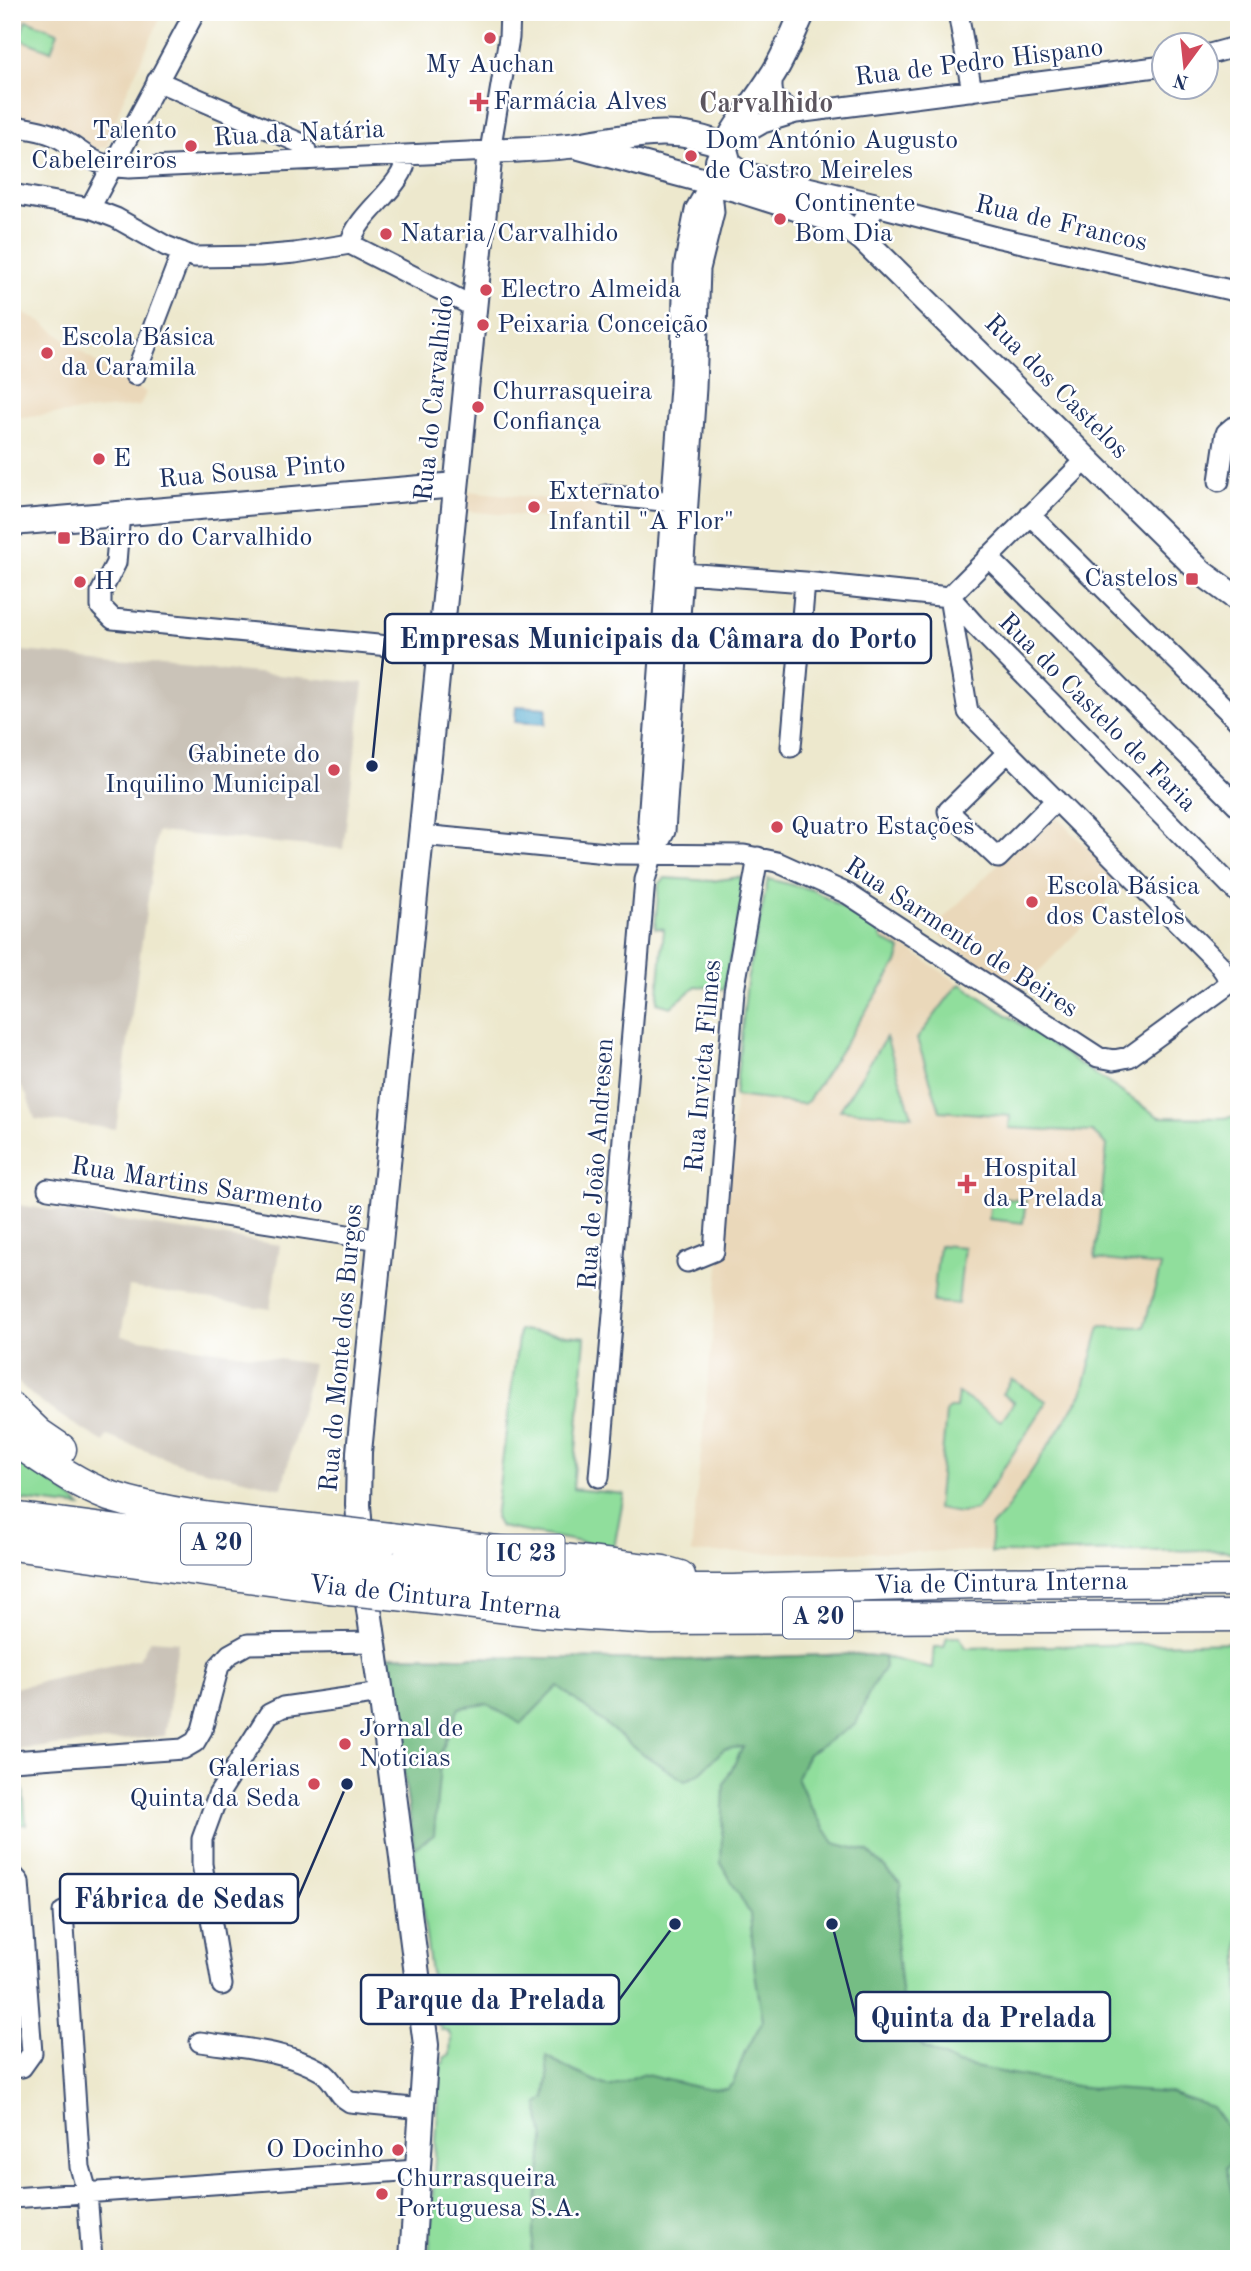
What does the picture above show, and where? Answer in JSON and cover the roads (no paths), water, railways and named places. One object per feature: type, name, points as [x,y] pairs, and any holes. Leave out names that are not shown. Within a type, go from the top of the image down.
[{"type":"highway","points":[[12,1408],[39,1434],[81,1462],[127,1486],[263,1523],[323,1544]]},
{"type":"highway","points":[[12,1438],[40,1458],[107,1495],[192,1515],[263,1523]]},
{"type":"highway","name":"Via de Cintura Interna","points":[[12,1517],[323,1544],[543,1612],[652,1619],[1239,1616]]},
{"type":"highway","name":"Via de Cintura Interna","points":[[12,1545],[330,1588],[393,1567],[603,1587],[733,1590],[975,1583],[1239,1581]]},
{"type":"highway","points":[[12,1566],[46,1566],[145,1577],[168,1567]]},
{"type":"main road","points":[[711,182],[724,146],[737,123],[773,76],[803,12]]},
{"type":"main road","points":[[490,151],[575,145],[623,136],[682,133],[724,146]]},
{"type":"main road","points":[[575,145],[711,182],[849,228],[848,214],[862,202]]},
{"type":"main road","points":[[724,146],[729,164],[742,174],[862,202]]},
{"type":"main road","name":"Rua do Carvalhido","points":[[439,651],[490,151]]},
{"type":"main road","name":"Rua dos Castelos","points":[[849,228],[1202,573],[1239,600]]},
{"type":"main road","name":"Rua Sousa Pinto","points":[[12,523],[456,485]]},
{"type":"main road","name":"Rua do Monte dos Burgos","points":[[412,2259],[423,2109],[425,2036],[382,1693],[363,1568],[358,1506],[359,1452],[439,651]]},
{"type":"street","points":[[90,208],[195,12]]},
{"type":"street","points":[[490,151],[509,38],[510,12]]},
{"type":"street","points":[[958,12],[972,91]]},
{"type":"street","points":[[1220,51],[1239,46]]},
{"type":"street","name":"Rua de Pedro Hispano","points":[[724,146],[763,123],[796,113],[1150,68]]},
{"type":"street","points":[[773,76],[772,94],[775,100],[796,113]]},
{"type":"street","points":[[157,81],[300,143],[306,150],[307,160]]},
{"type":"street","points":[[12,126],[54,135],[86,156],[111,167]]},
{"type":"street","name":"Rua da Natária","points":[[111,167],[490,151]]},
{"type":"street","points":[[350,244],[358,225],[403,172],[407,163],[406,155]]},
{"type":"street","points":[[675,572],[672,502],[680,387],[684,267],[695,210],[711,182]]},
{"type":"street","points":[[675,572],[695,388],[700,269],[714,212],[711,182]]},
{"type":"street","points":[[12,194],[90,208],[194,257],[260,256],[350,244],[474,307]]},
{"type":"street","name":"Rua de Francos","points":[[862,202],[1000,238],[1239,292]]},
{"type":"street","points":[[135,375],[182,252]]},
{"type":"street","points":[[1219,481],[1226,433],[1239,426]]},
{"type":"street","points":[[949,597],[1087,459]]},
{"type":"street","points":[[605,495],[672,502]]},
{"type":"street","points":[[120,513],[116,563],[101,592],[101,607],[113,619],[439,651]]},
{"type":"street","points":[[1031,515],[1239,722]]},
{"type":"street","points":[[988,556],[1239,807]]},
{"type":"street","points":[[675,572],[949,597]]},
{"type":"street","name":"Rua de João Andresen","points":[[599,1477],[617,1279],[613,1256],[645,886],[652,856],[665,831],[675,572]]},
{"type":"street","points":[[791,747],[805,582]]},
{"type":"street","points":[[949,597],[968,712],[1218,963],[1234,983]]},
{"type":"street","name":"Rua do Castelo de Faria","points":[[949,597],[1239,894]]},
{"type":"street","points":[[1008,752],[948,811],[998,858],[1056,800]]},
{"type":"street","name":"Rua Sarmento de Beires","points":[[422,835],[617,855],[744,855],[778,862],[848,894],[1098,1057],[1106,1059],[1129,1058],[1234,983]]},
{"type":"street","name":"Rua Invicta Filmes","points":[[687,1262],[714,1251],[734,991],[758,857]]},
{"type":"street","name":"Rua Martins Sarmento","points":[[48,1189],[380,1240]]},
{"type":"street","points":[[12,1761],[183,1749],[195,1742],[202,1730],[219,1666],[230,1654],[248,1644],[375,1642]]},
{"type":"street","points":[[222,1985],[202,1864],[202,1839],[218,1795],[269,1714],[283,1707],[382,1693]]},
{"type":"street","points":[[12,1874],[19,1882],[32,2053],[22,2067],[12,2068]]},
{"type":"street","points":[[63,1912],[80,2167],[87,2192],[92,2259]]},
{"type":"street","points":[[200,2042],[270,2052],[320,2070],[332,2079],[341,2097],[350,2102],[423,2109]]},
{"type":"street","points":[[12,2197],[417,2170]]},
{"type":"water","points":[[516,706],[547,708],[545,724],[515,722]]},
{"type":"place","name":"My Auchan","points":[[490,38]]},
{"type":"place","name":"Farmácia Alves","points":[[479,102]]},
{"type":"place","name":"Talento Cabeleireiros","points":[[191,146]]},
{"type":"place","name":"Dom António Augusto de Castro Meireles","points":[[691,156]]},
{"type":"place","name":"Continente Bom Dia","points":[[780,219]]},
{"type":"place","name":"Nataria/Carvalhido","points":[[386,234]]},
{"type":"place","name":"Electro Almeida","points":[[486,290]]},
{"type":"place","name":"Peixaria Conceição","points":[[483,325]]},
{"type":"place","name":"Escola Básica da Caramila","points":[[47,353]]},
{"type":"place","name":"Churrasqueira Confiança","points":[[478,407]]},
{"type":"place","name":"E","points":[[99,459]]},
{"type":"place","name":"Externato Infantil \"A Flor\"","points":[[534,507]]},
{"type":"place","name":"Bairro do Carvalhido","points":[[64,538]]},
{"type":"place","name":"Castelos","points":[[1192,579]]},
{"type":"place","name":"H","points":[[80,582]]},
{"type":"place","name":"Empresas Municipais da Câmara do Porto","points":[[372,766]]},
{"type":"place","name":"Gabinete do Inquilino Municipal","points":[[334,770]]},
{"type":"place","name":"Quatro Estações","points":[[777,827]]},
{"type":"place","name":"Escola Básica dos Castelos","points":[[1032,902]]},
{"type":"place","name":"Hospital da Prelada","points":[[967,1184]]},
{"type":"place","name":"Jornal de Noticias","points":[[345,1744]]},
{"type":"place","name":"Galerias Quinta da Seda","points":[[314,1784]]},
{"type":"place","name":"Fábrica de Sedas","points":[[347,1784]]},
{"type":"place","name":"Parque da Prelada","points":[[675,1924]]},
{"type":"place","name":"Quinta da Prelada","points":[[832,1924]]},
{"type":"place","name":"O Docinho","points":[[398,2150]]},
{"type":"place","name":"Churrasqueira Portuguesa S.A.","points":[[382,2194]]},
{"type":"district","name":"Carvalhido","points":[[766,105]]}]
